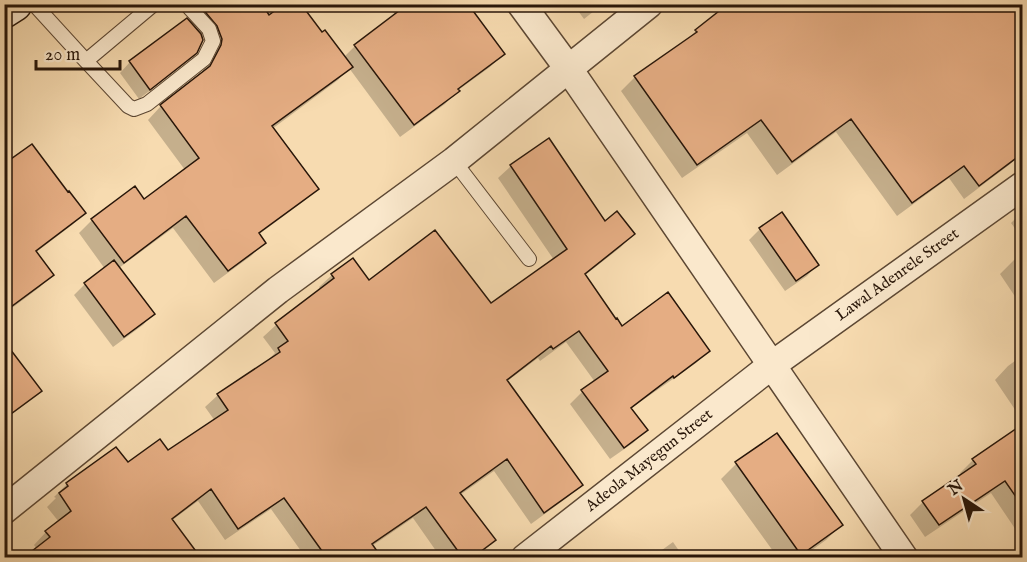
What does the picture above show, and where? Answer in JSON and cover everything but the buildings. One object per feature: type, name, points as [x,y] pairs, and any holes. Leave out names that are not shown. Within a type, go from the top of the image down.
[{"type":"street","points":[[4,11],[15,4]]},
{"type":"street","points":[[521,4],[568,68],[904,558]]},
{"type":"street","points":[[4,510],[278,290],[453,161],[648,4]]},
{"type":"street","name":"Lawal Adenrele Street","points":[[772,365],[1023,186]]},
{"type":"street","name":"Adeola Mayegun Street","points":[[525,558],[772,365]]},
{"type":"lane","points":[[34,4],[128,106],[134,109],[147,104],[204,59],[213,41],[209,29],[186,4]]},
{"type":"lane","points":[[86,61],[154,4]]},
{"type":"lane","points":[[453,161],[529,259]]}]
